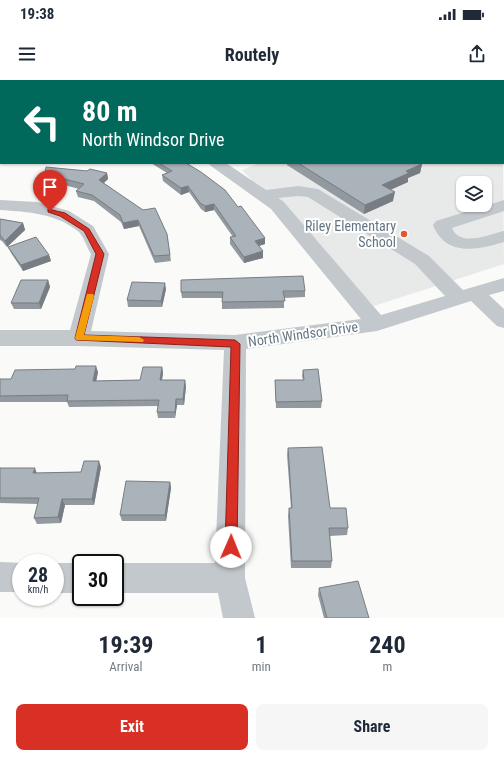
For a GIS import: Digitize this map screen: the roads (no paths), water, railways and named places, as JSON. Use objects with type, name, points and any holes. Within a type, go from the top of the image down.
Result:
[{"type":"street","points":[[218,164],[277,205],[377,324]]},
{"type":"street","points":[[264,195],[298,191],[312,192],[422,260],[468,297],[504,321]]},
{"type":"street","points":[[0,205],[37,207],[63,215],[87,230],[100,254],[79,338]]},
{"type":"street","points":[[504,205],[442,225],[443,232],[452,240],[461,243],[470,244],[490,241],[504,236]]},
{"type":"street","name":"North Windsor Drive","points":[[0,338],[79,338],[235,344],[377,324],[468,297],[504,284]]},
{"type":"street","points":[[235,344],[230,578],[239,618]]},
{"type":"street","points":[[0,577],[12,577]]},
{"type":"street","points":[[124,578],[230,578]]},
{"type":"place","name":"Riley Elementary School","points":[[404,234]]}]
